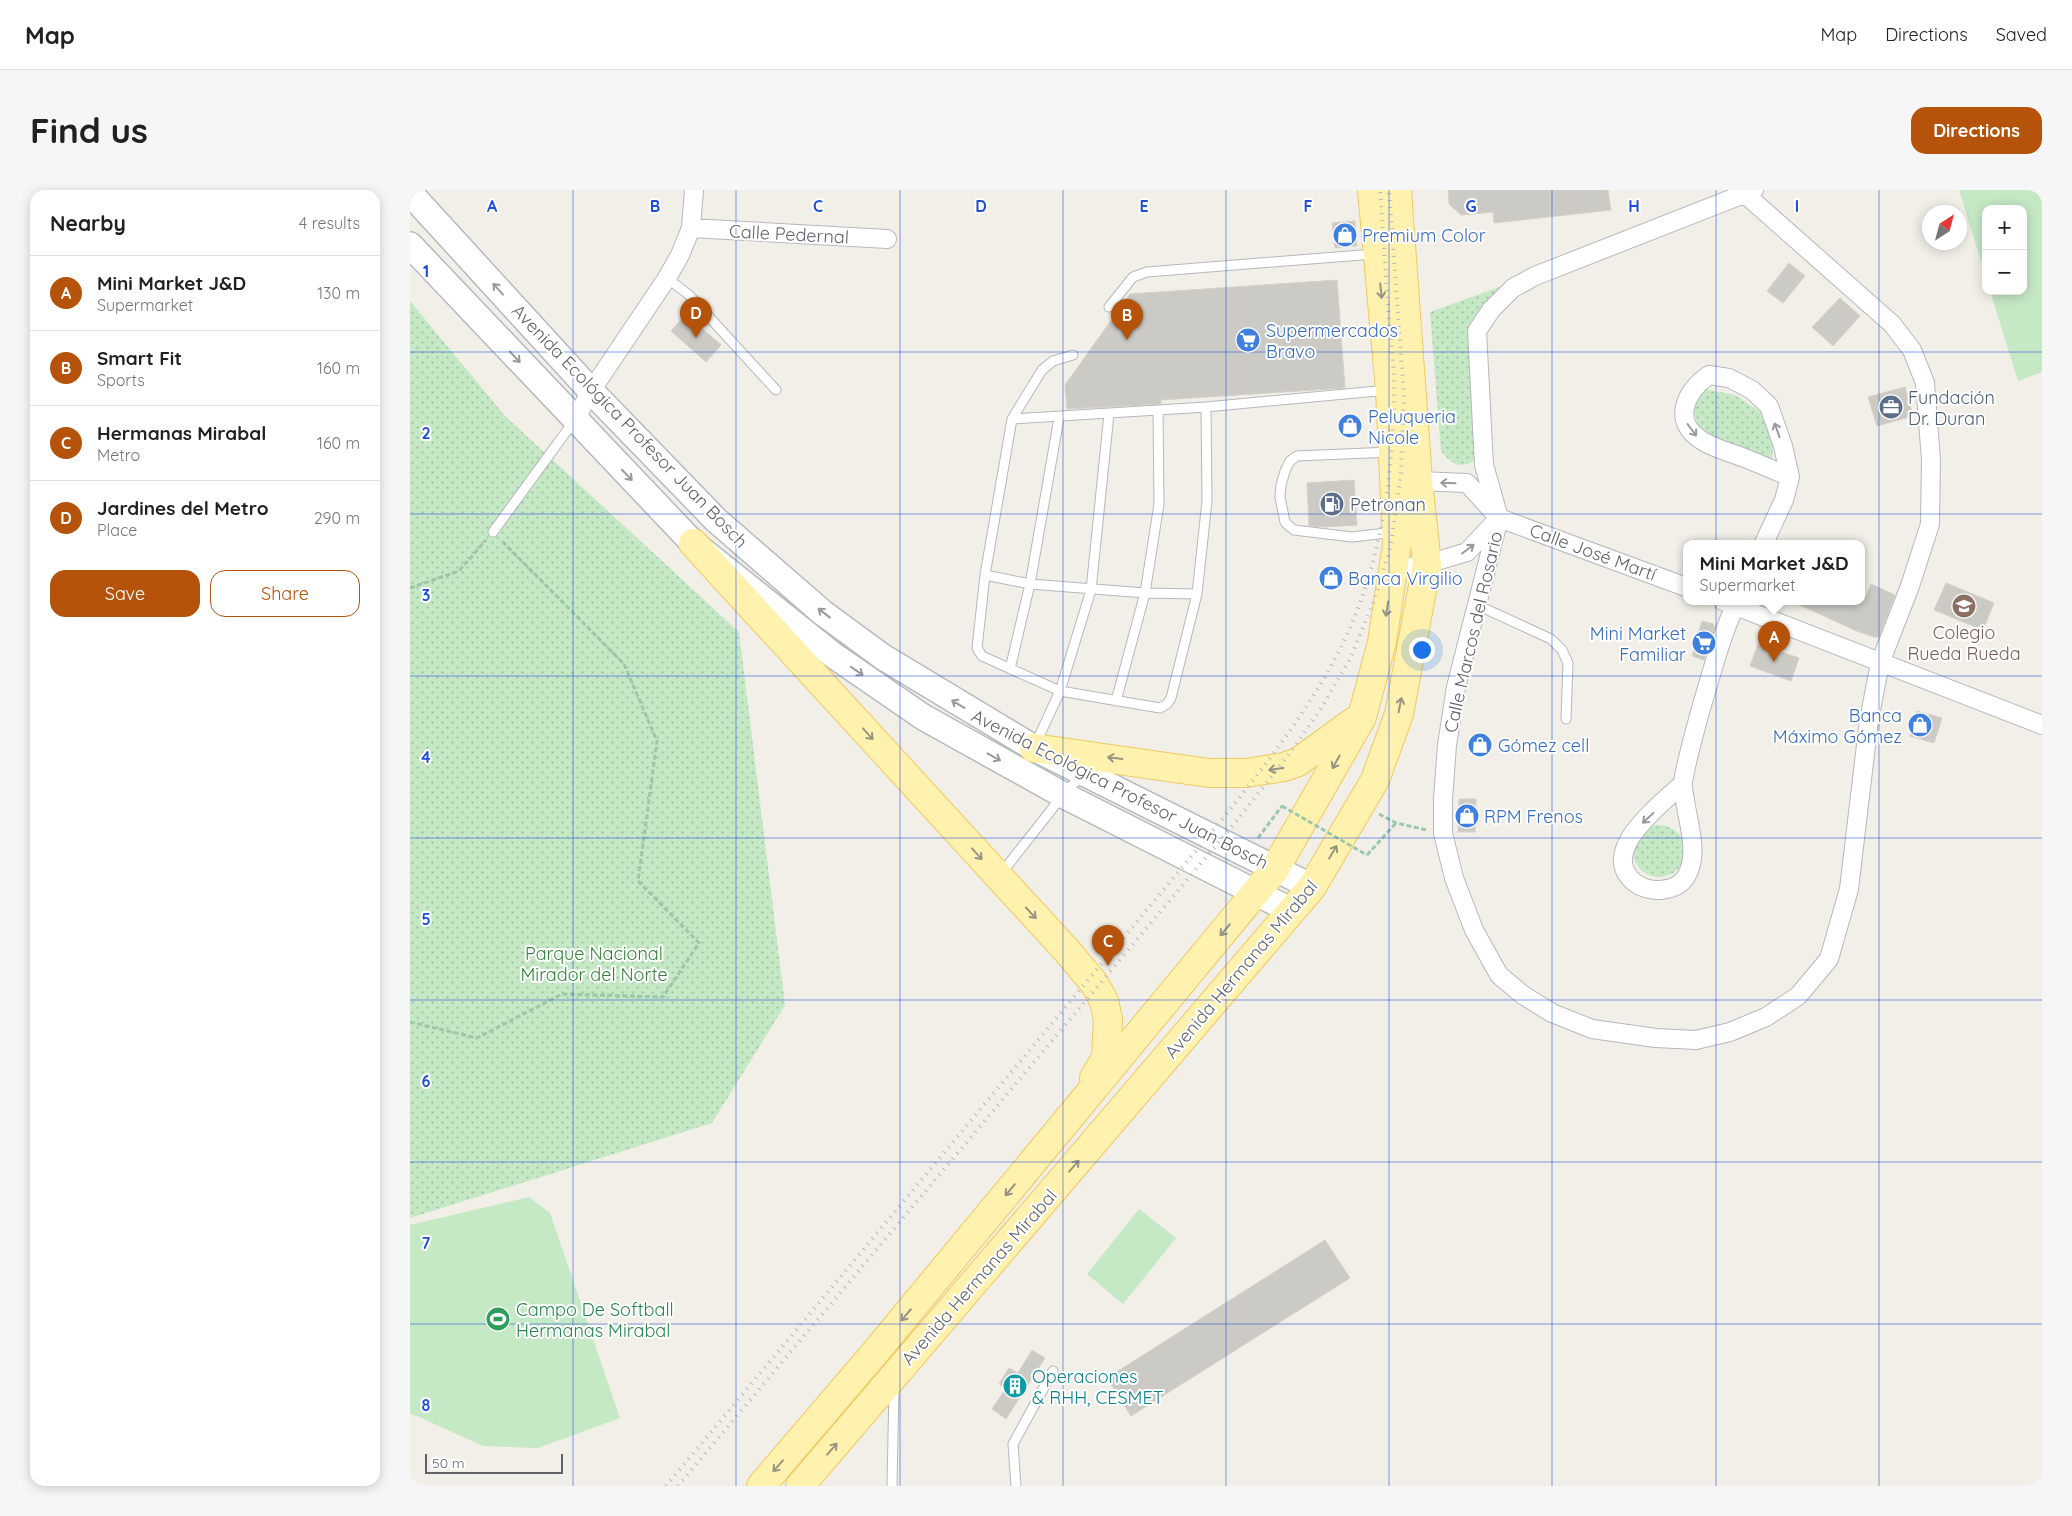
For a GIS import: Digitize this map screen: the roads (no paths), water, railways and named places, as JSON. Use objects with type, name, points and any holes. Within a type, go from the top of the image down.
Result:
[{"type":"main road","name":"Avenida Hermanas Mirabal","points":[[761,1486],[884,1365],[1292,911],[1312,887],[1375,780],[1399,714],[1427,564],[1406,485],[1394,452],[1372,190]]},
{"type":"main road","name":"Avenida Hermanas Mirabal","points":[[800,1486],[884,1365],[1070,1118],[1275,869],[1362,717],[1382,642],[1397,544],[1397,532],[1406,485],[1397,190]]},
{"type":"main road","points":[[693,543],[1068,952],[1094,983],[1104,1001],[1108,1019],[1106,1058],[1070,1118]]},
{"type":"main road","points":[[1034,748],[1209,772],[1246,773],[1284,768],[1298,762],[1362,717]]},
{"type":"street","points":[[575,420],[591,391],[667,278],[691,228],[694,190]]},
{"type":"street","points":[[1499,518],[1484,465],[1477,331],[1491,310],[1513,288],[1535,276],[1750,192]]},
{"type":"street","name":"Calle Marcos del Rosario","points":[[1499,518],[1456,687],[1447,745],[1443,833],[1454,878],[1474,930],[1499,975],[1523,995],[1552,1013],[1592,1029],[1622,1034],[1696,1040],[1730,1032],[1766,1017],[1798,996],[1830,959],[1849,889],[1868,720],[1880,663],[1910,586],[1930,524],[1931,460],[1925,383],[1912,350],[1892,324],[1750,192]]},
{"type":"street","name":"Avenida Ecológica Profesor Juan Bosch","points":[[410,193],[591,391],[716,520],[823,613],[883,657],[1034,748],[1312,887]]},
{"type":"street","name":"Calle Pedernal","points":[[691,228],[888,238]]},
{"type":"street","name":"Avenida Ecológica Profesor Juan Bosch","points":[[410,245],[693,543],[833,655],[923,717],[1063,795],[1292,911]]},
{"type":"street","points":[[1765,540],[1784,500],[1790,478],[1783,446],[1769,406],[1752,390],[1730,378],[1709,375],[1697,383],[1688,395],[1684,410],[1688,427],[1700,439],[1790,478]]},
{"type":"street","points":[[1406,485],[1467,484],[1499,518]]},
{"type":"street","points":[[1393,570],[1427,564],[1467,552],[1499,518]]},
{"type":"street","name":"Calle José Martí","points":[[1499,518],[1683,586]]},
{"type":"street","points":[[1682,784],[1642,823],[1630,837],[1623,852],[1622,864],[1629,878],[1637,884],[1654,890],[1669,889],[1680,884],[1687,875],[1691,865],[1692,852],[1682,784],[1712,668],[1731,605]]},
{"type":"street","points":[[1739,605],[1880,663],[2042,725]]},
{"type":"lane","points":[[1109,307],[1133,277],[1147,272],[1377,254]]},
{"type":"lane","points":[[667,278],[689,295],[776,390]]},
{"type":"lane","points":[[1073,356],[1054,361],[1042,370],[1012,419],[985,575],[977,648],[982,656],[1060,691],[1160,708],[1167,704],[1171,698],[1197,594],[1207,501],[1206,407]]},
{"type":"lane","points":[[1012,419],[1059,418],[1206,407],[1390,390]]},
{"type":"lane","points":[[1116,701],[1145,593],[1159,504],[1158,410]]},
{"type":"lane","points":[[1034,748],[1060,691],[1090,590],[1109,414]]},
{"type":"lane","points":[[1010,669],[1030,584],[1059,418]]},
{"type":"lane","points":[[494,532],[575,420]]},
{"type":"lane","points":[[1394,452],[1297,456],[1290,461],[1285,471],[1280,497],[1285,522],[1294,530],[1352,537],[1397,532]]},
{"type":"lane","points":[[985,575],[1030,584],[1090,590],[1197,594]]},
{"type":"lane","points":[[1477,604],[1551,639],[1562,650],[1568,662],[1566,719]]},
{"type":"lane","points":[[998,877],[1063,795],[1084,773]]},
{"type":"lane","points":[[884,1365],[892,1486]]},
{"type":"lane","points":[[1016,1486],[1013,1444],[1054,1370]]},
{"type":"railway","points":[[666,1486],[1225,816],[1286,736],[1327,673],[1353,620],[1365,587],[1375,554],[1388,486],[1394,375],[1380,190]]},
{"type":"railway","points":[[678,1486],[1234,824],[1290,753],[1320,710],[1350,659],[1374,601],[1391,545],[1401,473],[1404,395],[1389,190]]},
{"type":"place","name":"Premium Color","points":[[1345,235]]},
{"type":"place","name":"Jardines del Metro","points":[[696,338]]},
{"type":"place","name":"Smart Fit","points":[[1127,340]]},
{"type":"place","name":"Supermercados Bravo","points":[[1248,340]]},
{"type":"place","name":"Fundación Dr. Duran","points":[[1891,407]]},
{"type":"place","name":"Peluqueria Nicole","points":[[1350,426]]},
{"type":"place","name":"Petronan","points":[[1332,504]]},
{"type":"place","name":"Banca Virgilio","points":[[1331,578]]},
{"type":"place","name":"Colegio Rueda Rueda","points":[[1964,606]]},
{"type":"place","name":"Mini Market Familiar","points":[[1704,643]]},
{"type":"place","name":"Mini Market J&D","points":[[1774,662]]},
{"type":"place","name":"Banca Máximo Gómez","points":[[1920,725]]},
{"type":"place","name":"Gómez cell","points":[[1480,745]]},
{"type":"place","name":"RPM Frenos","points":[[1467,816]]},
{"type":"place","name":"Hermanas Mirabal","points":[[1108,966]]},
{"type":"place","name":"Campo De Softball Hermanas Mirabal","points":[[498,1319]]},
{"type":"place","name":"Operaciones & RHH, CESMET","points":[[1015,1386]]},
{"type":"park label","name":"Parque Nacional Mirador del Norte","points":[[594,963]]}]
